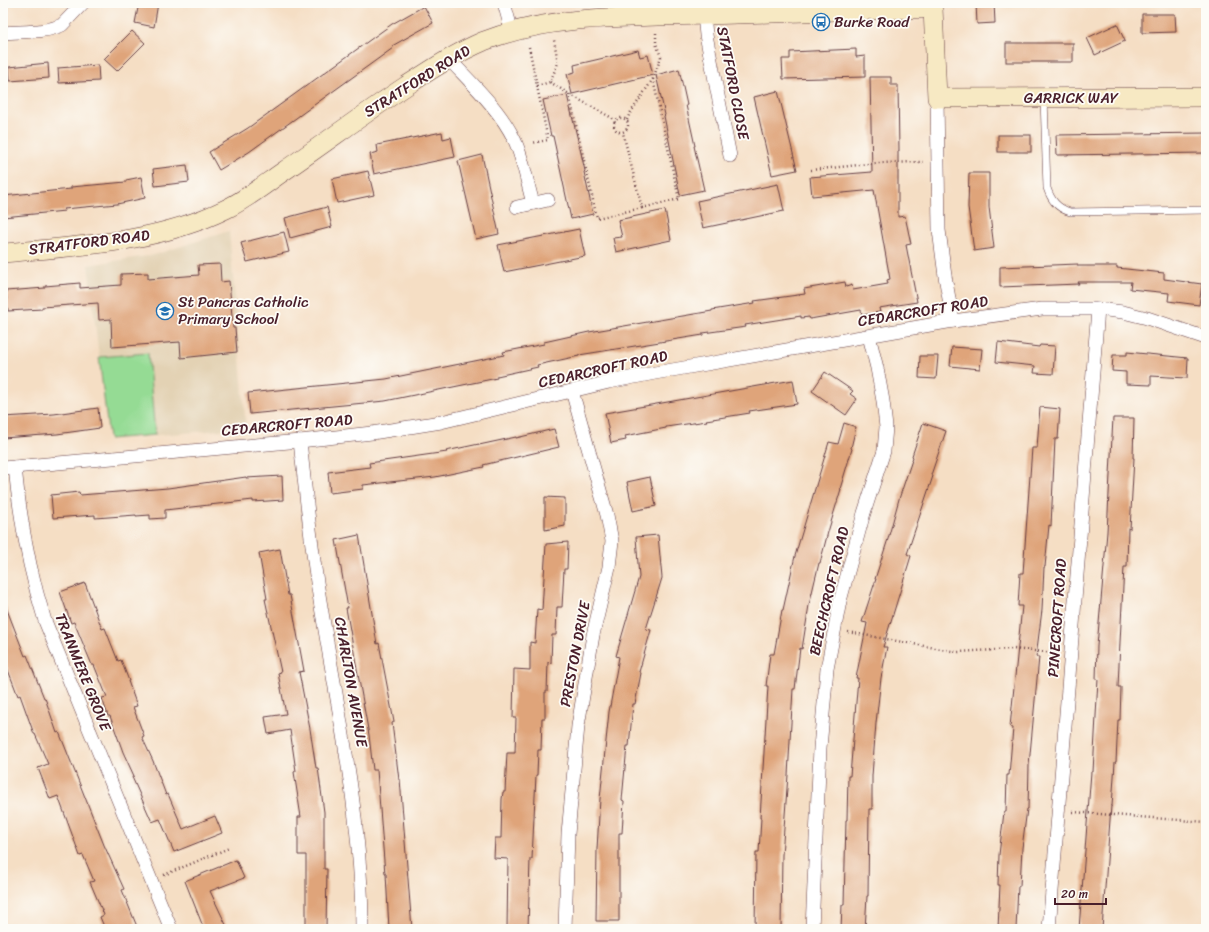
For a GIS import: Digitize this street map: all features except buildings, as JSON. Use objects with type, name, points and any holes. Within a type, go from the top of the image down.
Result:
[{"type":"street","points":[[3,33],[50,29],[62,25],[83,3]]},
{"type":"street","points":[[504,3],[517,31]]},
{"type":"street","points":[[933,5],[940,237],[953,321]]},
{"type":"street","name":"STRATFORD ROAD","points":[[3,253],[117,241],[159,233],[196,222],[227,209],[257,190],[364,114],[448,58],[486,41],[517,31],[552,24],[594,19],[933,5]]},
{"type":"street","name":"STATFORD CLOSE","points":[[704,15],[706,35],[730,156]]},
{"type":"street","points":[[448,58],[504,122],[517,146],[533,203]]},
{"type":"street","name":"GARRICK WAY","points":[[937,98],[1206,98]]},
{"type":"street","points":[[517,207],[548,200]]},
{"type":"street","name":"CEDARCROFT ROAD","points":[[9,468],[372,433],[441,422],[655,373],[953,321],[1042,309],[1073,308],[1123,312],[1147,318],[1206,338]]},
{"type":"street","name":"PINECROFT ROAD","points":[[1049,929],[1098,309]]},
{"type":"street","name":"BEECHCROFT ROAD","points":[[812,929],[820,748],[827,669],[840,601],[862,521],[884,451],[886,427],[883,401],[869,336]]},
{"type":"street","name":"PRESTON DRIVE","points":[[565,929],[568,834],[578,726],[591,642],[609,568],[612,540],[605,508],[572,391]]},
{"type":"street","name":"CHARLTON AVENUE","points":[[300,441],[317,581],[348,761],[360,875],[362,929]]},
{"type":"street","name":"TRANMERE GROVE","points":[[9,468],[19,506],[23,533],[36,592],[43,614],[171,929]]},
{"type":"lane","points":[[1044,98],[1047,188],[1050,197],[1062,210],[1070,212],[1206,210]]},
{"type":"path","points":[[623,133],[629,128],[627,120],[629,115],[653,79],[661,57],[656,43],[654,16]]},
{"type":"path","points":[[550,82],[558,63],[552,24]]},
{"type":"path","points":[[517,31],[530,49],[548,140],[517,146]]},
{"type":"path","points":[[569,94],[597,218],[679,200],[653,79]]},
{"type":"path","points":[[537,86],[550,82],[612,118],[615,122]]},
{"type":"path","points":[[623,133],[620,133],[614,128],[615,122],[620,118],[627,120]]},
{"type":"path","points":[[623,133],[642,208]]},
{"type":"path","points":[[811,170],[878,162],[938,162]]},
{"type":"path","points":[[834,630],[957,652],[1013,649],[1071,654]]},
{"type":"path","points":[[1058,812],[1206,822]]},
{"type":"path","points":[[150,880],[230,848]]},
{"type":"shaded area","name":"St Pancras Catholic Primary School","points":[[229,231],[246,428],[109,439],[88,265],[154,255]]},
{"type":"green space","points":[[148,353],[155,435],[109,439],[99,357]]},
{"type":"place","name":"Burke Road","points":[[821,22]]},
{"type":"place","name":"St Pancras Catholic Primary School","points":[[165,311]]}]
